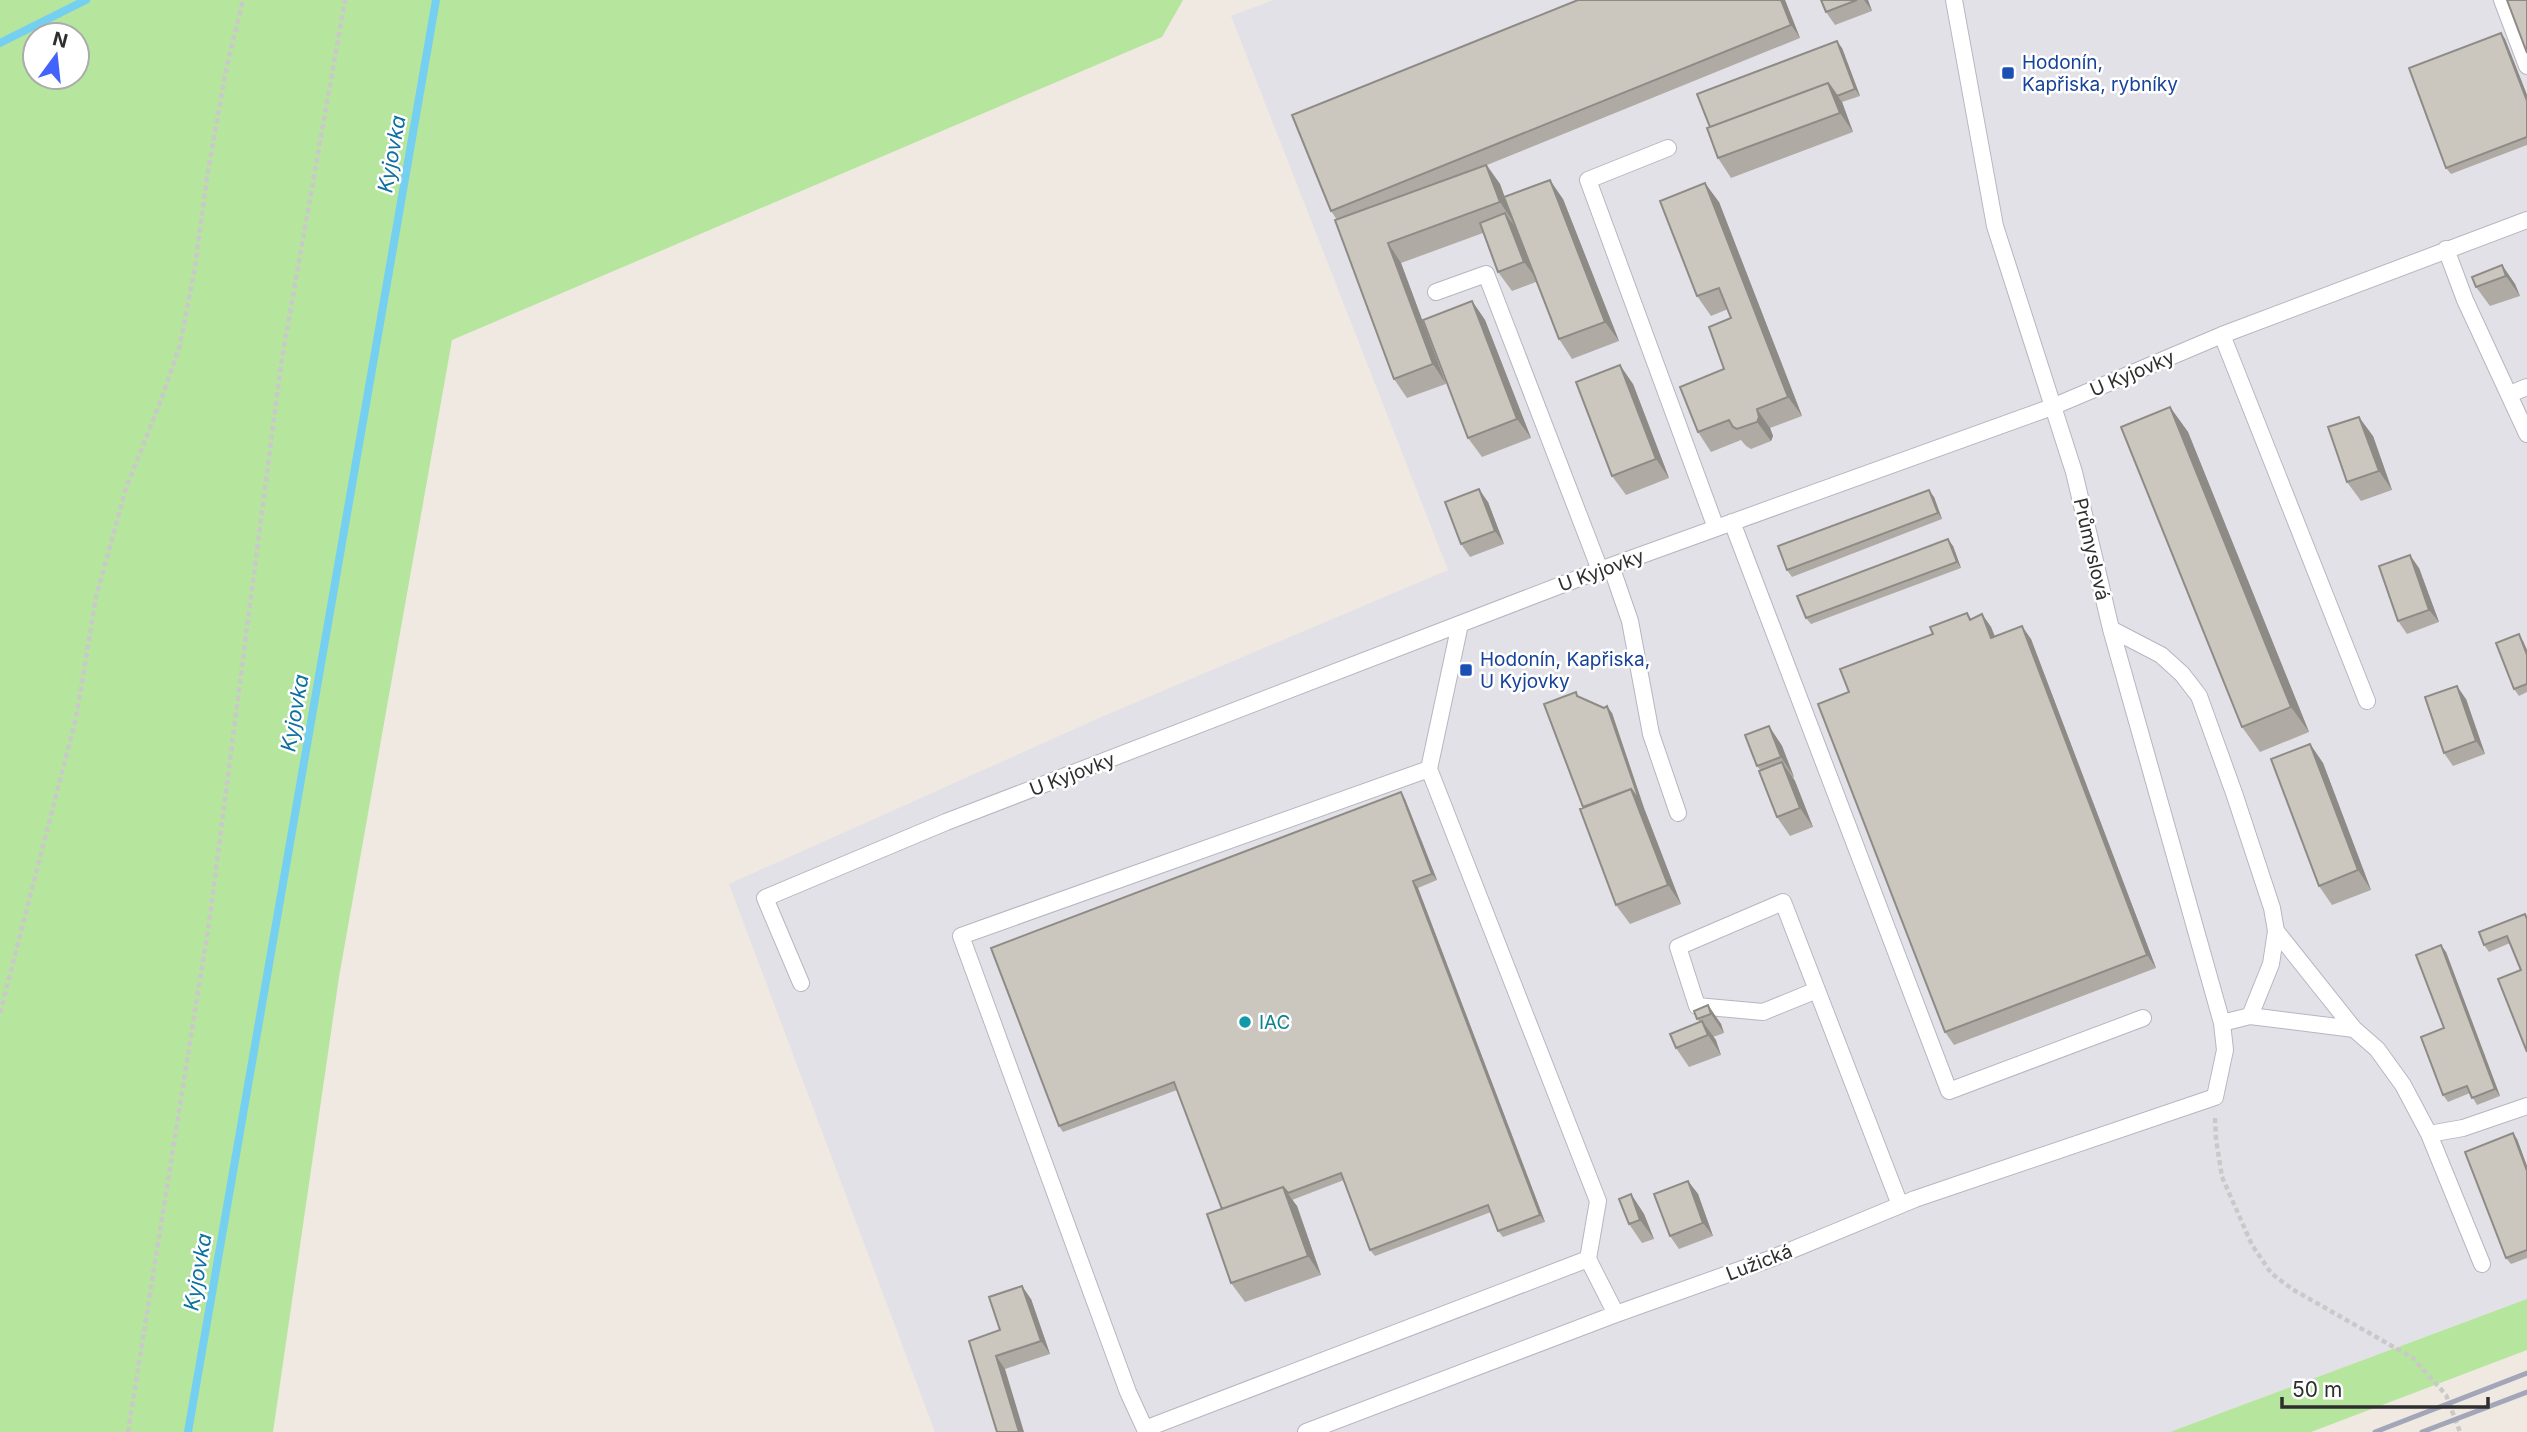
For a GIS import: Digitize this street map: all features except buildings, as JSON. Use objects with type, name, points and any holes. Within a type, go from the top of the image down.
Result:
[{"type":"lane","name":"Průmyslová","points":[[1954,0],[1995,226],[2074,472],[2111,629],[2222,1023],[2225,1050],[2215,1097]]},
{"type":"lane","points":[[2502,0],[2527,66]]},
{"type":"lane","points":[[1668,148],[1588,180],[1949,1091],[2143,1018]]},
{"type":"lane","name":"U Kyjovky","points":[[801,983],[765,898],[946,822],[1605,568],[2052,407],[2222,335],[2527,220]]},
{"type":"lane","points":[[2446,249],[2465,300],[2527,434]]},
{"type":"lane","points":[[1436,292],[1486,274],[1605,568],[1630,621],[1651,734],[1678,813]]},
{"type":"lane","points":[[2222,335],[2367,701]]},
{"type":"lane","points":[[2510,394],[2527,387]]},
{"type":"lane","points":[[1460,624],[1429,769],[1598,1201],[1588,1259],[1616,1314]]},
{"type":"lane","points":[[2111,629],[2161,655],[2182,674],[2199,696],[2272,908],[2276,931],[2271,964],[2250,1016]]},
{"type":"lane","points":[[1429,769],[961,936],[1128,1392],[1145,1429],[1588,1259]]},
{"type":"lane","points":[[1817,990],[1763,1012],[1697,1006],[1678,947],[1783,902],[1817,990],[1900,1205]]},
{"type":"lane","points":[[2276,931],[2354,1029],[2377,1049],[2403,1085],[2429,1134],[2482,1264]]},
{"type":"lane","points":[[2222,1023],[2250,1016],[2354,1029]]},
{"type":"lane","name":"Lužická","points":[[1306,1432],[1616,1314],[1770,1259],[1900,1205],[2215,1097]]},
{"type":"lane","points":[[2429,1134],[2463,1128],[2527,1106]]},
{"type":"path","points":[[0,1013],[76,718],[96,597],[122,500],[180,345],[195,267],[207,177],[243,0]]},
{"type":"path","points":[[128,1432],[208,923],[281,364],[345,0]]},
{"type":"path","points":[[2215,1097],[2216,1139],[2222,1177],[2252,1245],[2271,1273],[2292,1289],[2413,1358],[2446,1395],[2460,1432]]},
{"type":"shaded area","points":[[1273,0],[2527,0],[2527,1299],[2170,1432],[935,1432],[729,884],[1106,715],[1448,570],[1231,16]]},
{"type":"green space","points":[[0,0],[1183,0],[1162,37],[452,340],[339,977],[273,1432],[0,1432]]},
{"type":"green space","points":[[2527,1299],[2527,1350],[2311,1432],[2170,1432]]},
{"type":"waterway","points":[[0,43],[86,0]]},
{"type":"waterway","name":"Kyjovka","points":[[188,1432],[436,0]]},
{"type":"railway","points":[[2375,1432],[2527,1373]]},
{"type":"railway","points":[[2422,1432],[2527,1392]]},
{"type":"place","name":"Hodonín, Kapřiska, rybníky","points":[[2008,73]]},
{"type":"place","name":"Hodonín, Kapřiska, U Kyjovky","points":[[1466,670]]},
{"type":"place","name":"IAC","points":[[1245,1022]]}]
